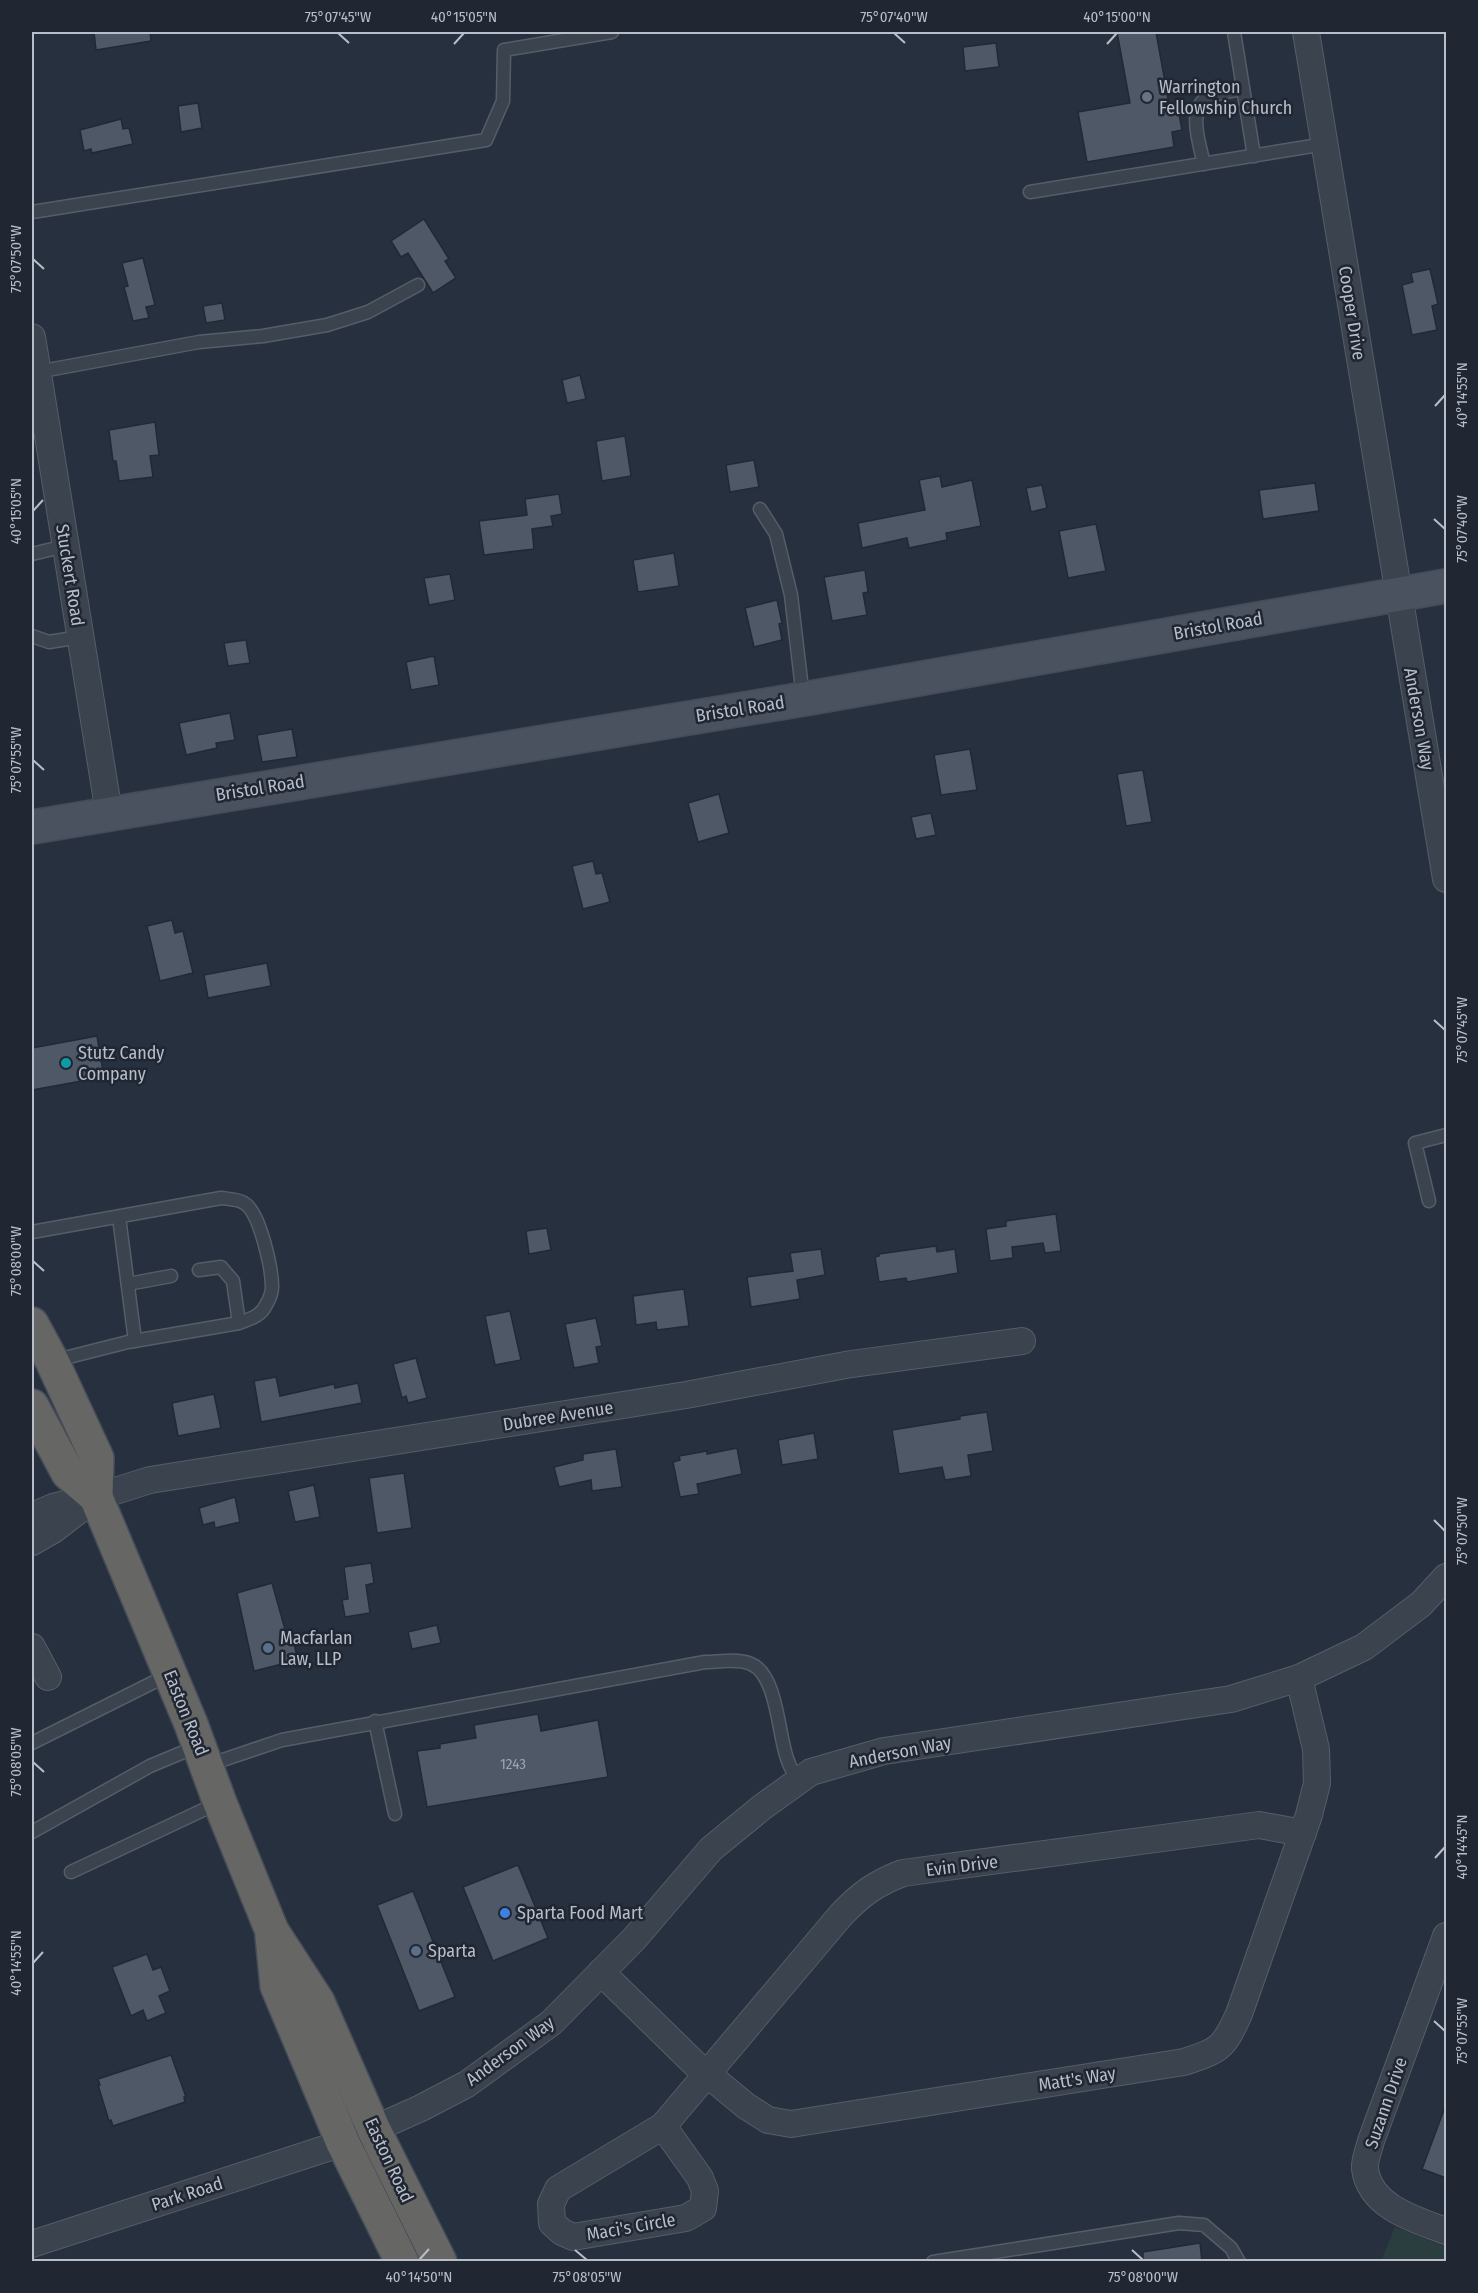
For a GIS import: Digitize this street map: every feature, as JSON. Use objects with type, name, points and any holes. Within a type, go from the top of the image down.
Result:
[{"type":"highway","name":"Easton Road","points":[[32,1324],[52,1361],[97,1458],[96,1497],[203,1755],[272,1931],[318,2002],[374,2130],[440,2262]]},
{"type":"highway","name":"Easton Road","points":[[32,1406],[68,1473],[96,1497]]},
{"type":"highway","name":"Easton Road","points":[[272,1931],[277,1986],[343,2143],[402,2262]]},
{"type":"main road","name":"Bristol Road","points":[[32,827],[804,699],[1446,586]]},
{"type":"street","name":"Cooper Drive","points":[[1306,32],[1398,594]]},
{"type":"street","name":"Stuckert Road","points":[[32,337],[109,813]]},
{"type":"street","name":"Anderson Way","points":[[1398,594],[1446,879]]},
{"type":"street","name":"Dubree Avenue","points":[[32,1516],[53,1507],[96,1497],[150,1480],[686,1395],[851,1364],[1022,1341]]},
{"type":"street","points":[[32,1542],[53,1530],[96,1497]]},
{"type":"street","name":"Anderson Way","points":[[343,2143],[466,2084],[551,2023],[634,1939],[711,1850],[761,1808],[812,1772],[884,1751],[1231,1699],[1299,1678],[1364,1647],[1421,1604],[1446,1577]]},
{"type":"street","points":[[32,1647],[48,1677]]},
{"type":"street","name":"Matt's Way","points":[[601,1972],[706,2074],[768,2121],[792,2124],[1184,2062],[1211,2053],[1228,2040],[1239,2014],[1303,1833],[1317,1783],[1316,1749],[1299,1678]]},
{"type":"street","name":"Evin Drive","points":[[706,2074],[841,1915],[859,1897],[880,1882],[903,1873],[1259,1825],[1303,1833]]},
{"type":"street","name":"Suzann Drive","points":[[1446,1936],[1371,2141],[1365,2167],[1370,2184],[1383,2202],[1399,2212],[1446,2231]]},
{"type":"street","name":"Maci's Circle","points":[[663,2126],[700,2178],[705,2191],[703,2208],[686,2218],[573,2237],[562,2232],[552,2223],[551,2204],[558,2189],[663,2126],[706,2074]]},
{"type":"street","name":"Park Road","points":[[32,2244],[343,2143]]},
{"type":"lane","points":[[32,212],[486,140],[503,101],[504,50],[612,32]]},
{"type":"lane","points":[[1234,32],[1254,156]]},
{"type":"lane","points":[[1203,164],[1196,122],[1197,111],[1204,99],[1244,89]]},
{"type":"lane","points":[[1030,192],[1325,144]]},
{"type":"lane","points":[[37,372],[199,342],[263,336],[327,325],[368,312],[418,285]]},
{"type":"lane","points":[[760,509],[776,534],[791,595],[804,699]]},
{"type":"lane","points":[[32,554],[65,546]]},
{"type":"lane","points":[[32,636],[49,642],[80,637]]},
{"type":"lane","points":[[1429,1201],[1414,1143],[1446,1136]]},
{"type":"lane","points":[[32,1232],[221,1198],[244,1203],[255,1216],[261,1230],[272,1288],[262,1311],[255,1317],[239,1323],[135,1341],[52,1361]]},
{"type":"lane","points":[[119,1217],[135,1341]]},
{"type":"lane","points":[[199,1270],[221,1268],[233,1281],[239,1323]]},
{"type":"lane","points":[[128,1284],[171,1276]]},
{"type":"lane","points":[[32,1832],[150,1766],[375,1721],[705,1662],[751,1664],[762,1672],[770,1687],[788,1761],[799,1781]]},
{"type":"lane","points":[[32,1743],[170,1674]]},
{"type":"lane","points":[[375,1721],[395,1814]]},
{"type":"lane","points":[[71,1872],[220,1803]]},
{"type":"lane","points":[[933,2262],[1179,2223],[1204,2225],[1231,2248],[1239,2262]]},
{"type":"green space","points":[[1395,2227],[1446,2247],[1446,2261],[1381,2261]]},
{"type":"building","points":[[94,32],[150,32],[151,41],[96,50]]},
{"type":"building","name":"Warrington Fellowship Church","points":[[1117,32],[1156,32],[1171,115],[1179,113],[1182,130],[1172,132],[1174,147],[1087,162],[1078,112],[1130,103]]},
{"type":"building","points":[[996,43],[999,67],[965,71],[963,47]]},
{"type":"building","points":[[198,103],[202,128],[181,132],[178,106]]},
{"type":"building","points":[[121,119],[123,129],[129,128],[133,144],[92,153],[91,149],[84,151],[80,130]]},
{"type":"building","points":[[424,219],[449,259],[445,261],[456,278],[433,293],[408,253],[401,257],[391,241]]},
{"type":"building","points":[[143,258],[155,305],[146,307],[149,318],[133,321],[124,287],[128,286],[122,263]]},
{"type":"building","points":[[1430,269],[1438,304],[1432,306],[1437,330],[1412,335],[1402,285],[1413,282],[1411,273]]},
{"type":"building","points":[[222,303],[225,320],[206,323],[203,306]]},
{"type":"building","points":[[580,375],[586,399],[567,403],[562,380]]},
{"type":"building","points":[[155,422],[159,455],[150,456],[153,477],[119,481],[116,461],[113,461],[109,430]]},
{"type":"building","points":[[625,436],[631,476],[602,481],[596,441]]},
{"type":"building","points":[[754,460],[759,487],[730,492],[726,465]]},
{"type":"building","points":[[940,476],[942,487],[972,480],[981,526],[946,533],[947,540],[909,548],[907,538],[862,548],[858,523],[925,510],[919,480]]},
{"type":"building","points":[[1315,483],[1319,511],[1263,519],[1259,490]]},
{"type":"building","points":[[1042,485],[1047,508],[1031,512],[1026,488]]},
{"type":"building","points":[[559,494],[562,514],[551,516],[553,526],[532,529],[534,549],[484,555],[479,521],[527,515],[525,499]]},
{"type":"building","points":[[1096,524],[1106,571],[1068,578],[1059,531]]},
{"type":"building","points":[[674,553],[679,586],[638,592],[633,560]]},
{"type":"building","points":[[865,570],[868,592],[863,593],[867,615],[832,621],[824,577]]},
{"type":"building","points":[[450,574],[455,600],[429,605],[424,578]]},
{"type":"building","points":[[777,600],[782,623],[779,624],[782,640],[754,647],[745,608]]},
{"type":"building","points":[[246,640],[250,663],[228,666],[224,643]]},
{"type":"building","points":[[434,656],[439,685],[411,690],[406,662]]},
{"type":"building","points":[[230,713],[235,740],[216,743],[217,748],[186,755],[179,723]]},
{"type":"building","points":[[292,729],[297,757],[262,762],[257,735]]},
{"type":"building","points":[[970,749],[977,790],[941,795],[934,755]]},
{"type":"building","points":[[1143,770],[1152,822],[1126,826],[1117,774]]},
{"type":"building","points":[[719,794],[729,833],[698,842],[688,803]]},
{"type":"building","points":[[931,813],[936,835],[916,839],[911,817]]},
{"type":"building","points":[[593,861],[596,874],[602,873],[610,902],[583,909],[572,866]]},
{"type":"building","points":[[172,920],[175,933],[183,931],[193,973],[160,981],[147,926]]},
{"type":"building","points":[[267,963],[271,986],[208,998],[204,975]]},
{"type":"building","name":"Stutz Candy Company","points":[[97,1036],[104,1077],[32,1090],[32,1048]]},
{"type":"building","points":[[1056,1214],[1061,1251],[1045,1253],[1043,1243],[1012,1247],[1013,1258],[990,1261],[986,1229],[1006,1226],[1006,1221]]},
{"type":"building","points":[[547,1228],[551,1250],[529,1254],[526,1231]]},
{"type":"building","points":[[936,1246],[937,1252],[955,1249],[958,1273],[907,1282],[906,1278],[879,1282],[875,1257],[879,1254]]},
{"type":"building","points":[[821,1249],[825,1275],[797,1280],[800,1299],[751,1307],[747,1277],[793,1271],[790,1253]]},
{"type":"building","points":[[684,1289],[689,1326],[657,1330],[656,1322],[636,1325],[633,1296]]},
{"type":"building","points":[[510,1311],[521,1360],[495,1365],[485,1316]]},
{"type":"building","points":[[596,1318],[602,1346],[596,1347],[599,1363],[574,1368],[565,1324]]},
{"type":"building","points":[[416,1358],[427,1398],[408,1403],[406,1396],[402,1398],[393,1364]]},
{"type":"building","points":[[276,1377],[280,1396],[334,1384],[335,1388],[358,1383],[362,1403],[261,1422],[254,1381]]},
{"type":"building","points":[[214,1394],[221,1428],[178,1436],[172,1403]]},
{"type":"building","points":[[987,1412],[993,1451],[968,1455],[971,1476],[945,1480],[942,1467],[899,1474],[892,1430],[960,1419],[960,1416]]},
{"type":"building","points":[[814,1433],[818,1459],[782,1465],[778,1440]]},
{"type":"building","points":[[737,1448],[742,1474],[697,1484],[699,1494],[680,1497],[673,1462],[680,1460],[679,1456],[707,1451],[707,1454]]},
{"type":"building","points":[[616,1449],[622,1487],[592,1491],[591,1480],[559,1487],[554,1467],[583,1460],[583,1454]]},
{"type":"building","points":[[404,1473],[412,1528],[377,1533],[369,1478]]},
{"type":"building","points":[[314,1485],[320,1517],[295,1522],[288,1491]]},
{"type":"building","points":[[235,1497],[240,1522],[215,1528],[214,1522],[203,1525],[199,1508]]},
{"type":"building","points":[[371,1563],[374,1583],[366,1585],[370,1613],[345,1617],[342,1600],[348,1599],[344,1567]]},
{"type":"building","points":[[272,1583],[286,1633],[291,1632],[298,1660],[254,1671],[237,1593]]},
{"type":"building","points":[[437,1625],[441,1643],[412,1649],[408,1632]]},
{"type":"building","points":[[538,1714],[541,1731],[598,1720],[608,1777],[427,1807],[417,1751],[440,1748],[440,1744],[476,1738],[474,1725]]},
{"type":"building","name":"Sparta Food Mart","points":[[518,1865],[548,1938],[493,1961],[463,1887]]},
{"type":"building","name":"Sparta","points":[[413,1891],[455,1997],[419,2011],[377,1905]]},
{"type":"building","points":[[147,1954],[153,1970],[161,1967],[170,1991],[159,1996],[166,2013],[147,2021],[143,2010],[131,2016],[112,1967]]},
{"type":"building","points":[[171,2055],[186,2097],[184,2097],[185,2102],[113,2126],[111,2120],[109,2121],[98,2079]]},
{"type":"building","points":[[1446,2107],[1446,2178],[1422,2169]]},
{"type":"building","points":[[1200,2243],[1202,2262],[1143,2262],[1143,2252]]},
{"type":"place","name":"Warrington Fellowship Church","points":[[1147,97]]},
{"type":"place","name":"Stutz Candy Company","points":[[66,1063]]},
{"type":"place","name":"Macfarlan Law, LLP","points":[[268,1648]]},
{"type":"place","name":"Sparta Food Mart","points":[[505,1913]]},
{"type":"place","name":"Sparta","points":[[416,1951]]}]
